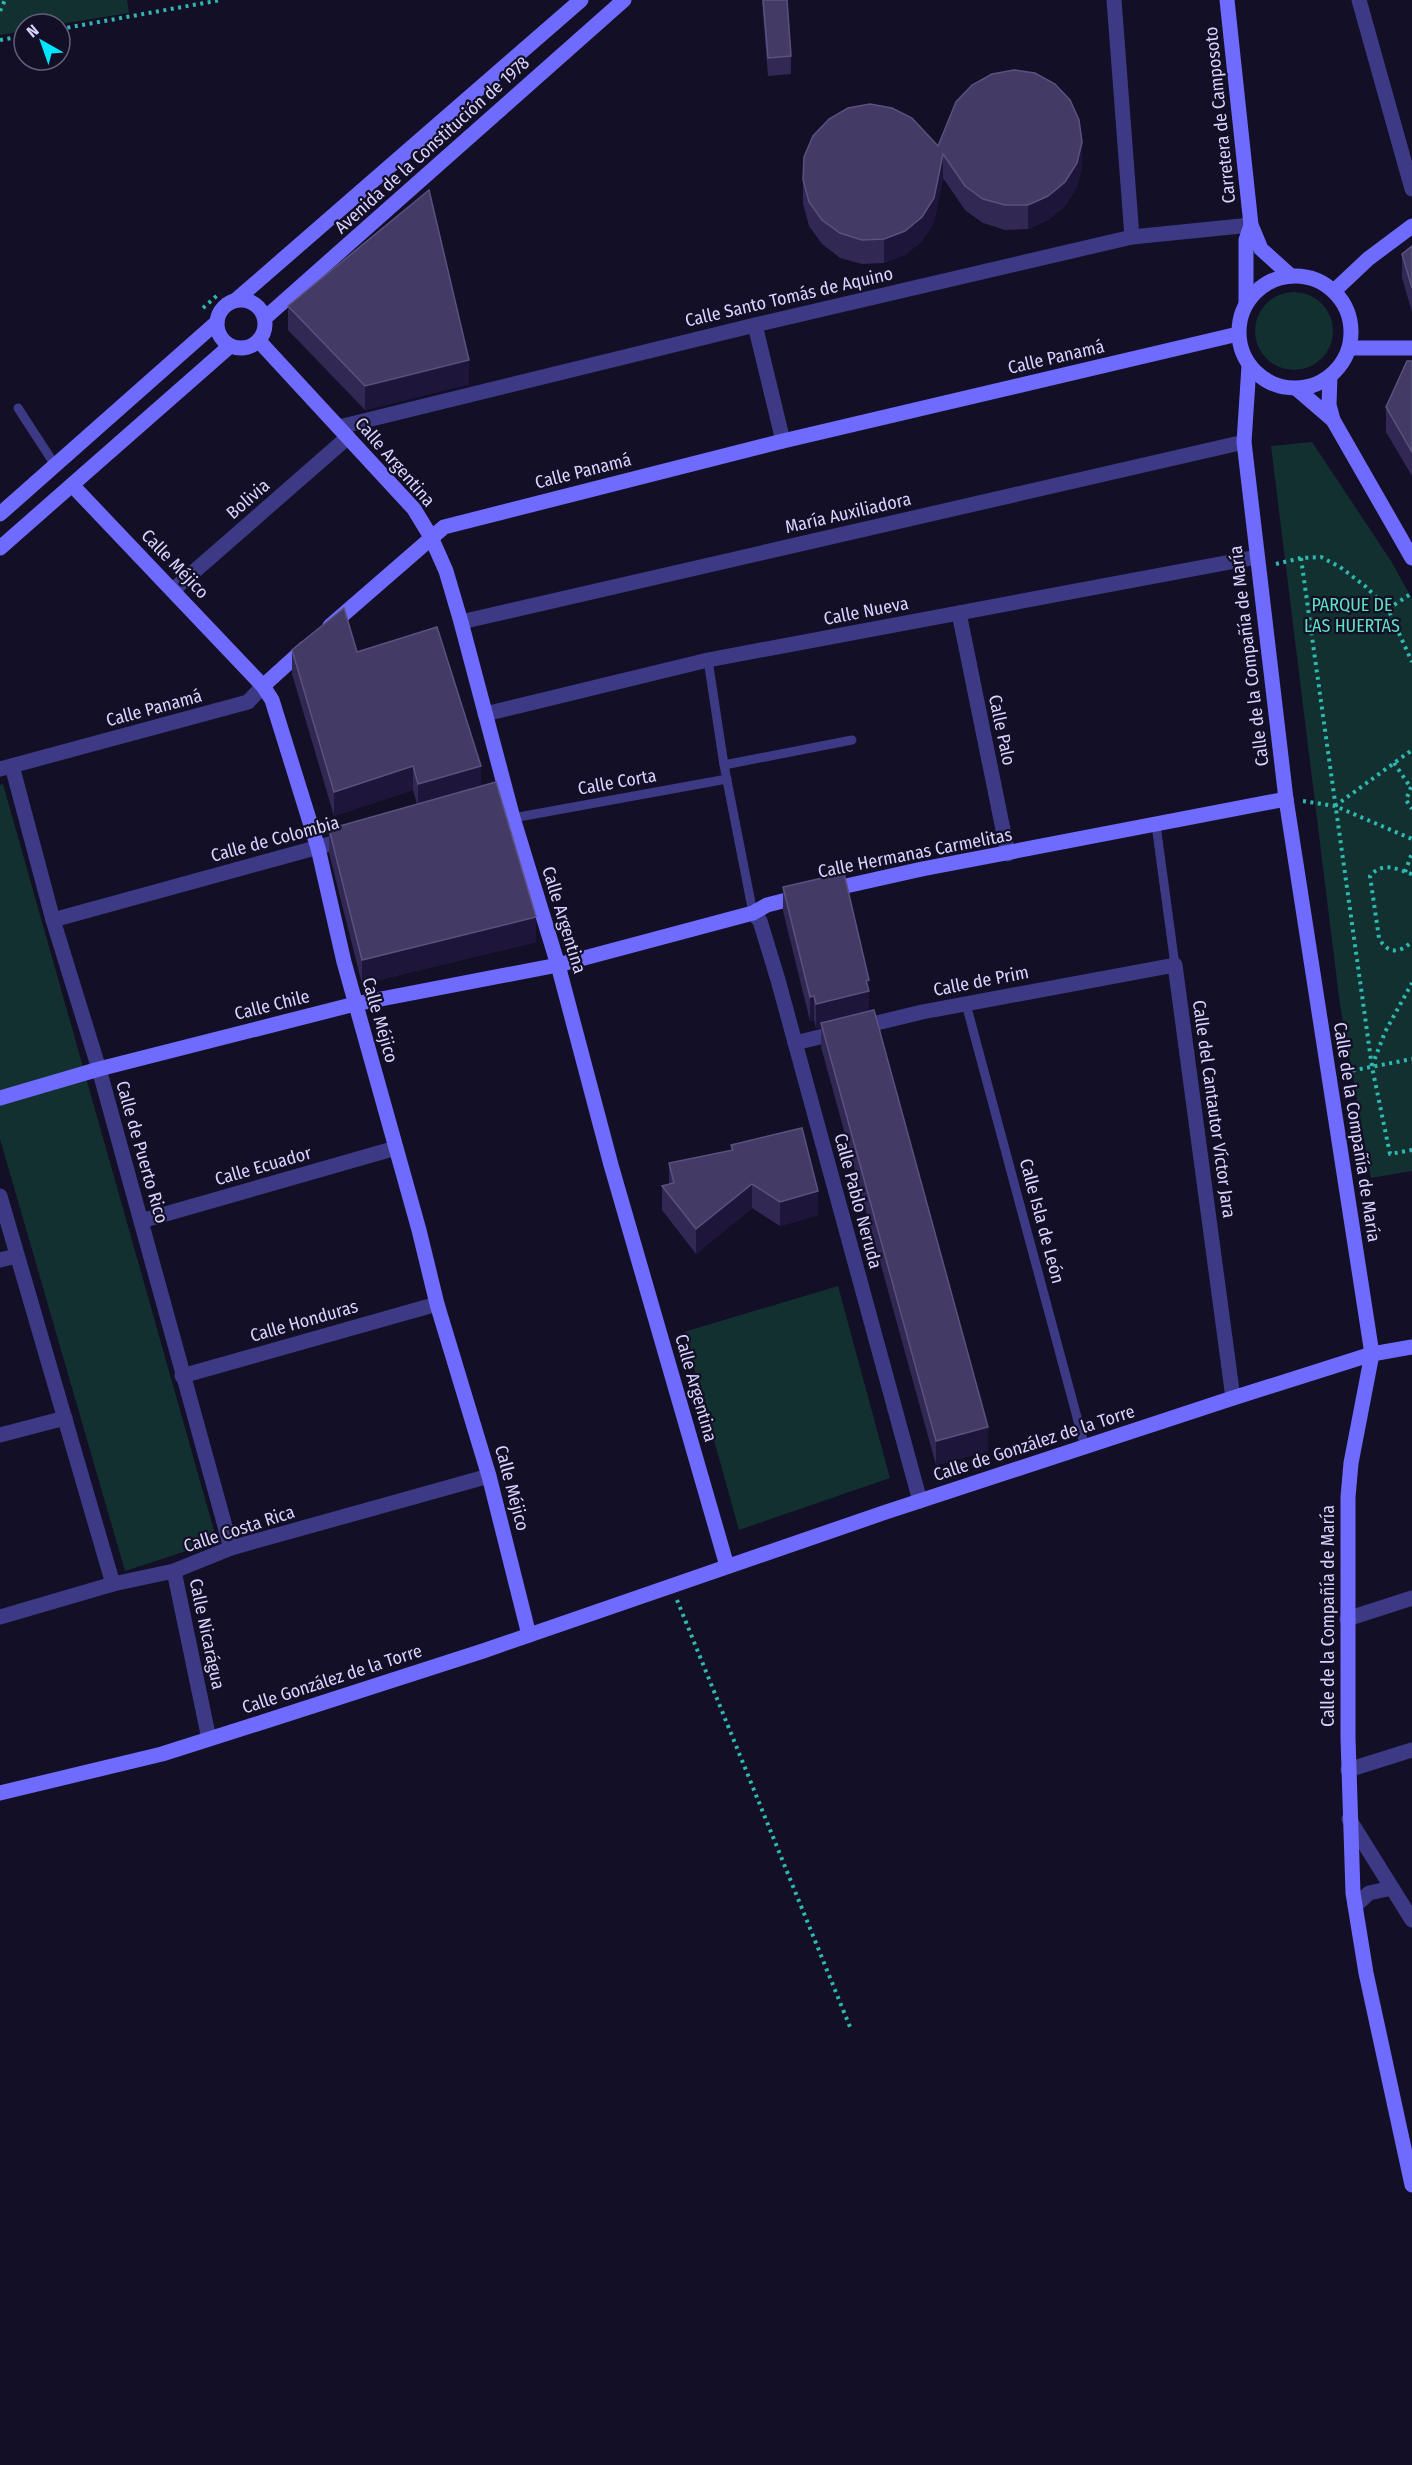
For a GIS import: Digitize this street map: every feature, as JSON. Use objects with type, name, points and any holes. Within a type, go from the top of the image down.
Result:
[{"type":"street","name":"Avenida de la Constitución de 1978","points":[[236,300],[581,0]]},
{"type":"street","name":"Avenida de la Constitución de 1978","points":[[265,318],[624,0]]},
{"type":"street","points":[[1114,0],[1132,237]]},
{"type":"street","name":"Carretera de Camposoto","points":[[1227,0],[1251,225],[1261,249],[1292,276]]},
{"type":"street","points":[[1359,0],[1412,189]]},
{"type":"street","name":"Calle Santo Tomás de Aquino","points":[[344,432],[755,325],[1132,237],[1251,225]]},
{"type":"street","name":"Carretera de Camposoto","points":[[1245,305],[1246,240],[1251,225]]},
{"type":"street","points":[[1334,291],[1368,259],[1412,226]]},
{"type":"street","points":[[1292,276],[1302,276],[1319,281],[1334,291],[1344,304],[1350,318],[1352,333],[1349,348],[1342,363],[1330,376],[1315,385],[1297,389],[1279,386],[1263,379],[1250,366],[1241,351],[1238,334],[1245,305],[1254,293],[1266,284],[1292,276]]},
{"type":"street","points":[[0,514],[217,322],[223,308],[236,300],[251,301],[257,305],[265,318],[263,334],[259,341],[244,348],[230,346],[222,338],[217,322]]},
{"type":"street","points":[[755,325],[783,441]]},
{"type":"street","name":"Calle Panamá","points":[[6,768],[248,702],[263,686],[444,527],[783,441],[1238,334]]},
{"type":"street","name":"Calle Argentina","points":[[259,341],[414,509],[431,537],[446,571],[485,714],[501,795],[513,818],[558,965],[610,1165],[727,1566]]},
{"type":"street","points":[[0,548],[230,346]]},
{"type":"street","points":[[1349,348],[1412,348]]},
{"type":"street","name":"Calle de la Compañía de María","points":[[1250,366],[1244,442],[1286,799],[1372,1354],[1349,1481],[1347,1619],[1349,1819],[1355,1906],[1366,1972],[1412,2185]]},
{"type":"street","points":[[1330,376],[1329,397],[1333,420]]},
{"type":"street","points":[[1297,389],[1333,420],[1412,558]]},
{"type":"street","name":"Bolivia","points":[[173,590],[344,432]]},
{"type":"street","name":"María Auxiliadora","points":[[461,622],[1244,442]]},
{"type":"street","name":"Calle Méjico","points":[[72,485],[263,686],[272,700],[318,848],[355,1004],[419,1230],[436,1304],[489,1476],[530,1635]]},
{"type":"street","name":"Calle Nueva","points":[[485,714],[708,660],[959,613],[1258,563]]},
{"type":"street","name":"Calle Palo","points":[[959,613],[1008,854]]},
{"type":"street","name":"Calle de Puerto Rico","points":[[6,768],[99,1069],[231,1548]]},
{"type":"street","name":"Calle Hermanas Carmelitas","points":[[558,965],[753,913],[767,905],[832,889],[1286,799]]},
{"type":"street","name":"Calle de Colombia","points":[[53,920],[362,835]]},
{"type":"street","name":"Calle Pablo Neruda","points":[[753,913],[760,921],[795,1043],[920,1501]]},
{"type":"street","name":"Calle Chile","points":[[0,1098],[99,1069],[355,1004],[558,965]]},
{"type":"street","name":"Calle de Prim","points":[[795,1043],[966,1004],[1175,965]]},
{"type":"street","name":"Calle del Cantautor Víctor Jara","points":[[1175,965],[1233,1398]]},
{"type":"street","name":"Calle Ecuador","points":[[141,1221],[396,1148]]},
{"type":"street","points":[[0,1196],[113,1584]]},
{"type":"street","points":[[0,1260],[16,1256]]},
{"type":"street","name":"Calle Honduras","points":[[182,1376],[436,1304]]},
{"type":"street","name":"Calle de González de la Torre","points":[[672,1586],[1233,1398],[1372,1354],[1412,1347]]},
{"type":"street","points":[[0,1435],[65,1418]]},
{"type":"street","name":"Calle Costa Rica","points":[[0,1617],[113,1584],[174,1571],[231,1548],[489,1476]]},
{"type":"street","name":"Calle Nicarágua","points":[[174,1571],[209,1739]]},
{"type":"street","name":"Calle González de la Torre","points":[[0,1793],[162,1754],[530,1635],[672,1586]]},
{"type":"street","points":[[1347,1619],[1412,1598]]},
{"type":"street","points":[[1348,1770],[1412,1750]]},
{"type":"street","points":[[1349,1819],[1412,1920]]},
{"type":"street","points":[[1355,1906],[1369,1893],[1392,1888]]},
{"type":"lane","points":[[18,408],[55,465]]},
{"type":"lane","points":[[708,660],[724,765],[753,913]]},
{"type":"lane","points":[[724,765],[852,740]]},
{"type":"lane","name":"Calle Corta","points":[[513,818],[727,779]]},
{"type":"lane","name":"Calle del Cantautor Víctor Jara","points":[[1156,825],[1175,965]]},
{"type":"lane","name":"Calle Isla de León","points":[[966,1004],[1085,1447]]},
{"type":"path","points":[[0,10],[5,0]]},
{"type":"path","points":[[72,27],[221,0]]},
{"type":"path","points":[[1258,563],[1321,557],[1340,567],[1365,586],[1388,609],[1412,662]]},
{"type":"path","points":[[1301,558],[1372,1067],[1389,1154],[1412,1150]]},
{"type":"path","points":[[1388,609],[1412,593]]},
{"type":"path","points":[[1335,806],[1412,750]]},
{"type":"path","points":[[1394,763],[1412,787],[1406,800],[1412,809]]},
{"type":"path","points":[[1286,799],[1335,806],[1412,839]]},
{"type":"path","points":[[1405,872],[1412,853]]},
{"type":"path","points":[[1412,874],[1391,866],[1383,867],[1370,876],[1378,938],[1382,945],[1396,952],[1412,941]]},
{"type":"path","points":[[1372,1067],[1385,1032],[1410,991],[1412,983]]},
{"type":"path","points":[[1328,1076],[1412,1059]]},
{"type":"path","points":[[672,1586],[850,2028]]},
{"type":"green space","points":[[0,0],[127,0],[129,13],[72,22],[72,12],[12,12],[12,33],[0,35]]},
{"type":"green space","points":[[1286,292],[1302,292],[1316,298],[1327,309],[1333,323],[1333,339],[1327,353],[1316,364],[1302,370],[1286,370],[1272,364],[1261,353],[1255,339],[1255,323],[1261,309],[1272,298]]},
{"type":"green space","name":"PARQUE DE LAS HUERTAS","points":[[1312,442],[1391,561],[1412,599],[1412,1171],[1371,1178],[1340,1005],[1271,446]]},
{"type":"green space","points":[[3,784],[217,1541],[125,1571],[0,1139],[0,785]]},
{"type":"green space","points":[[838,1286],[890,1478],[739,1530],[684,1332]]},
{"type":"building","points":[[763,0],[787,0],[791,56],[768,58]]},
{"type":"building","points":[[1014,70],[1035,73],[1055,84],[1070,100],[1079,120],[1082,142],[1077,163],[1065,182],[1048,196],[1028,205],[1005,205],[983,199],[965,186],[943,154],[934,198],[922,217],[905,231],[884,239],[862,240],[840,233],[822,220],[809,202],[803,180],[804,157],[813,136],[829,119],[848,108],[870,104],[892,108],[912,118],[938,146],[956,102],[972,85],[992,74]]},
{"type":"building","points":[[429,190],[469,360],[365,386],[288,306]]},
{"type":"building","points":[[1412,246],[1412,288],[1402,254]]},
{"type":"building","points":[[1407,361],[1412,361],[1412,452],[1386,407]]},
{"type":"building","points":[[344,608],[357,652],[437,627],[481,766],[418,784],[413,766],[334,792],[292,650]]},
{"type":"building","points":[[496,782],[536,917],[362,960],[329,829]]},
{"type":"building","points":[[844,873],[869,980],[866,981],[869,991],[816,1004],[814,996],[810,997],[783,887]]},
{"type":"building","points":[[874,1010],[988,1427],[936,1441],[821,1023]]},
{"type":"building","points":[[802,1128],[818,1191],[780,1202],[752,1184],[696,1229],[662,1186],[674,1183],[669,1163],[733,1150],[731,1145]]}]
